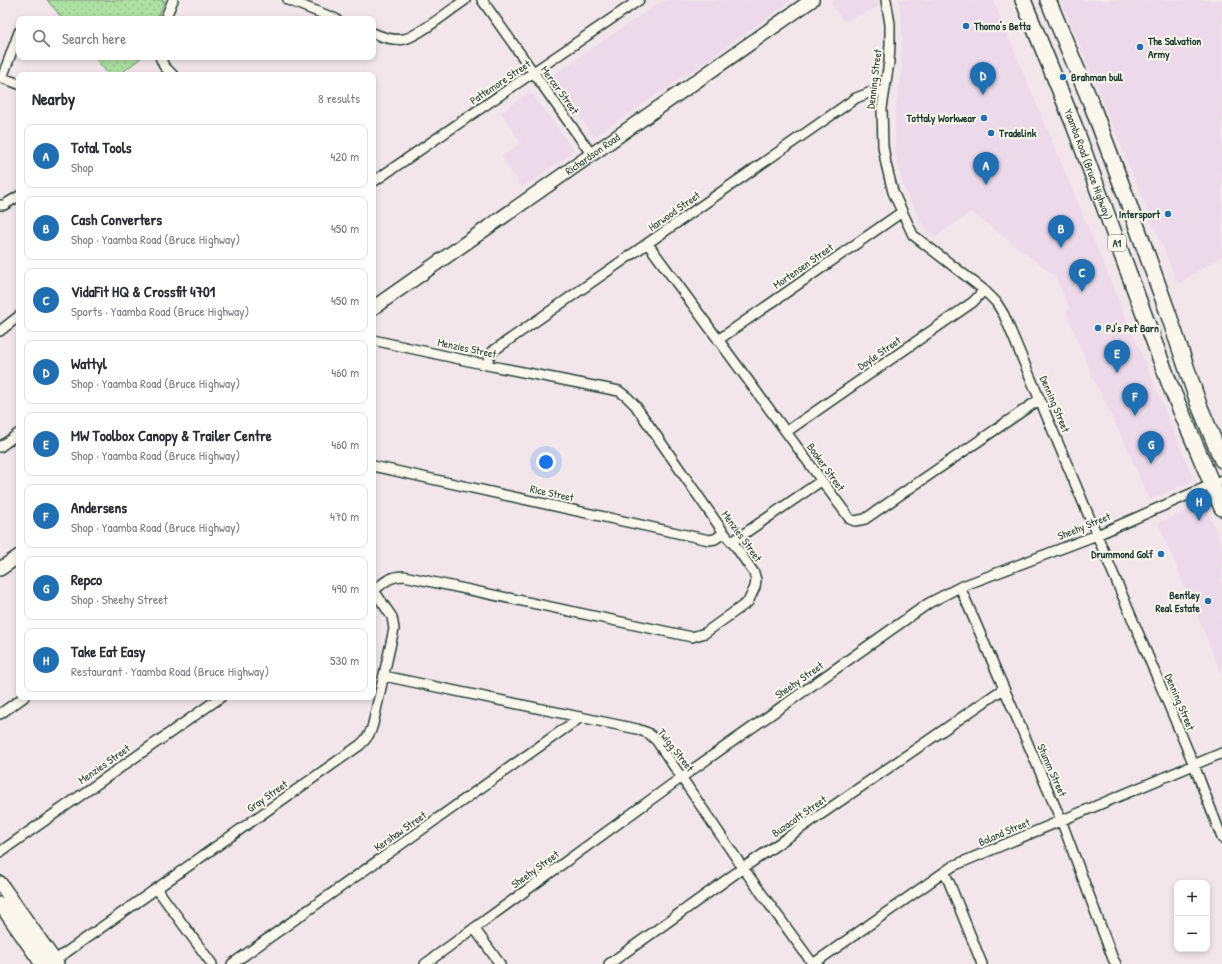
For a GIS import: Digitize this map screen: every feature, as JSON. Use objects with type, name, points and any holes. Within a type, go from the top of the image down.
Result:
[{"type":"highway","name":"Yaamba Road (Bruce Highway)","points":[[1023,0],[1074,125],[1170,385],[1217,483],[1222,508]]},
{"type":"highway","name":"A1","points":[[1048,0],[1091,103],[1126,194],[1199,405],[1222,460]]},
{"type":"main road","name":"Richardson Road","points":[[376,306],[812,0]]},
{"type":"main road","points":[[0,569],[16,558]]},
{"type":"main road","points":[[0,883],[51,963]]},
{"type":"main road","points":[[0,904],[51,963]]},
{"type":"street","points":[[166,16],[173,0]]},
{"type":"street","points":[[288,0],[328,16]]},
{"type":"street","points":[[376,35],[390,39],[404,39],[415,35],[465,0]]},
{"type":"street","name":"Mercer Street","points":[[482,0],[592,155]]},
{"type":"street","name":"Pattemore Street","points":[[376,180],[639,0]]},
{"type":"street","name":"Denning Street","points":[[886,0],[890,24],[890,44],[882,108],[883,146],[889,178],[902,212],[914,235],[984,290],[996,302],[1004,315],[1194,765],[1222,838]]},
{"type":"street","points":[[16,40],[1,77],[16,83]]},
{"type":"street","points":[[161,60],[164,66],[170,72]]},
{"type":"street","name":"Harwood Street","points":[[487,365],[489,357],[493,352],[856,98],[874,91],[884,91]]},
{"type":"street","points":[[0,205],[4,205],[16,198]]},
{"type":"street","name":"Mortensen Street","points":[[718,340],[902,212]]},
{"type":"street","name":"Booker Street","points":[[648,244],[821,481],[850,519],[855,521],[865,519],[1040,398]]},
{"type":"street","name":"Doyle Street","points":[[786,432],[973,302],[984,290]]},
{"type":"street","points":[[0,330],[16,318]]},
{"type":"street","name":"Menzies Street","points":[[376,341],[487,365],[619,391],[635,405],[724,533],[754,573],[756,580],[754,591],[748,602],[705,633],[692,637],[404,576],[395,576],[376,588]]},
{"type":"street","points":[[0,447],[16,435]]},
{"type":"street","name":"Rice Street","points":[[376,467],[709,540],[716,539],[724,533]]},
{"type":"street","points":[[732,542],[821,481]]},
{"type":"street","name":"Sheehy Street","points":[[425,964],[682,777],[929,603],[960,587],[1097,535],[1217,483]]},
{"type":"street","name":"Stumm Street","points":[[960,587],[1061,820],[1116,964]]},
{"type":"street","name":"Gray Street","points":[[51,963],[363,742],[371,732],[394,629],[392,617],[376,594]]},
{"type":"street","name":"Twigg Street","points":[[384,676],[637,729],[648,733],[656,740],[743,868],[813,964]]},
{"type":"street","name":"Buzacott Street","points":[[609,964],[743,868],[1003,689]]},
{"type":"street","points":[[0,714],[20,700]]},
{"type":"street","name":"Menzies Street","points":[[0,852],[217,700]]},
{"type":"street","name":"Kershaw Street","points":[[232,964],[581,717]]},
{"type":"street","name":"Boland Street","points":[[813,964],[953,866],[1222,753]]},
{"type":"street","points":[[944,872],[982,964]]},
{"type":"street","points":[[157,889],[212,964]]},
{"type":"street","points":[[474,928],[500,964]]},
{"type":"shaded area","points":[[666,0],[790,0],[711,58],[594,137],[552,76],[655,5]]},
{"type":"shaded area","points":[[834,0],[877,0],[879,6],[844,22],[831,3]]},
{"type":"shaded area","points":[[899,0],[993,0],[1193,477],[1191,482],[1149,500],[1131,456],[1092,376],[1066,311],[1070,309],[1055,276],[971,212],[935,237],[924,228],[903,186],[895,151],[895,112],[902,71],[902,24]]},
{"type":"shaded area","points":[[1061,0],[1222,0],[1222,256],[1178,284]]},
{"type":"shaded area","points":[[527,94],[533,95],[575,151],[522,188],[501,157],[521,143],[501,112]]},
{"type":"shaded area","points":[[1204,503],[1222,545],[1222,675],[1158,523]]},
{"type":"green space","points":[[47,0],[165,0],[158,16],[60,16]]},
{"type":"green space","points":[[96,60],[138,60],[123,72],[106,72]]},
{"type":"place","name":"Thomo's Betta","points":[[966,26]]},
{"type":"place","name":"The Salvation Army","points":[[1140,47]]},
{"type":"place","name":"Brahman bull","points":[[1063,77]]},
{"type":"place","name":"Wattyl","points":[[983,95]]},
{"type":"place","name":"Tottaly Workwear","points":[[984,118]]},
{"type":"place","name":"Tradelink","points":[[991,133]]},
{"type":"place","name":"Total Tools","points":[[986,185]]},
{"type":"place","name":"Intersport","points":[[1168,214]]},
{"type":"place","name":"Cash Converters","points":[[1061,248]]},
{"type":"place","name":"VidaFit HQ & Crossfit 4701","points":[[1082,292]]},
{"type":"place","name":"PJ's Pet Barn","points":[[1098,328]]},
{"type":"place","name":"MW Toolbox Canopy & Trailer Centre","points":[[1117,373]]},
{"type":"place","name":"Andersens","points":[[1135,416]]},
{"type":"place","name":"Repco","points":[[1151,464]]},
{"type":"place","name":"Take Eat Easy","points":[[1199,521]]},
{"type":"place","name":"Drummond Golf","points":[[1161,554]]},
{"type":"place","name":"Bentley Real Estate","points":[[1208,601]]}]
